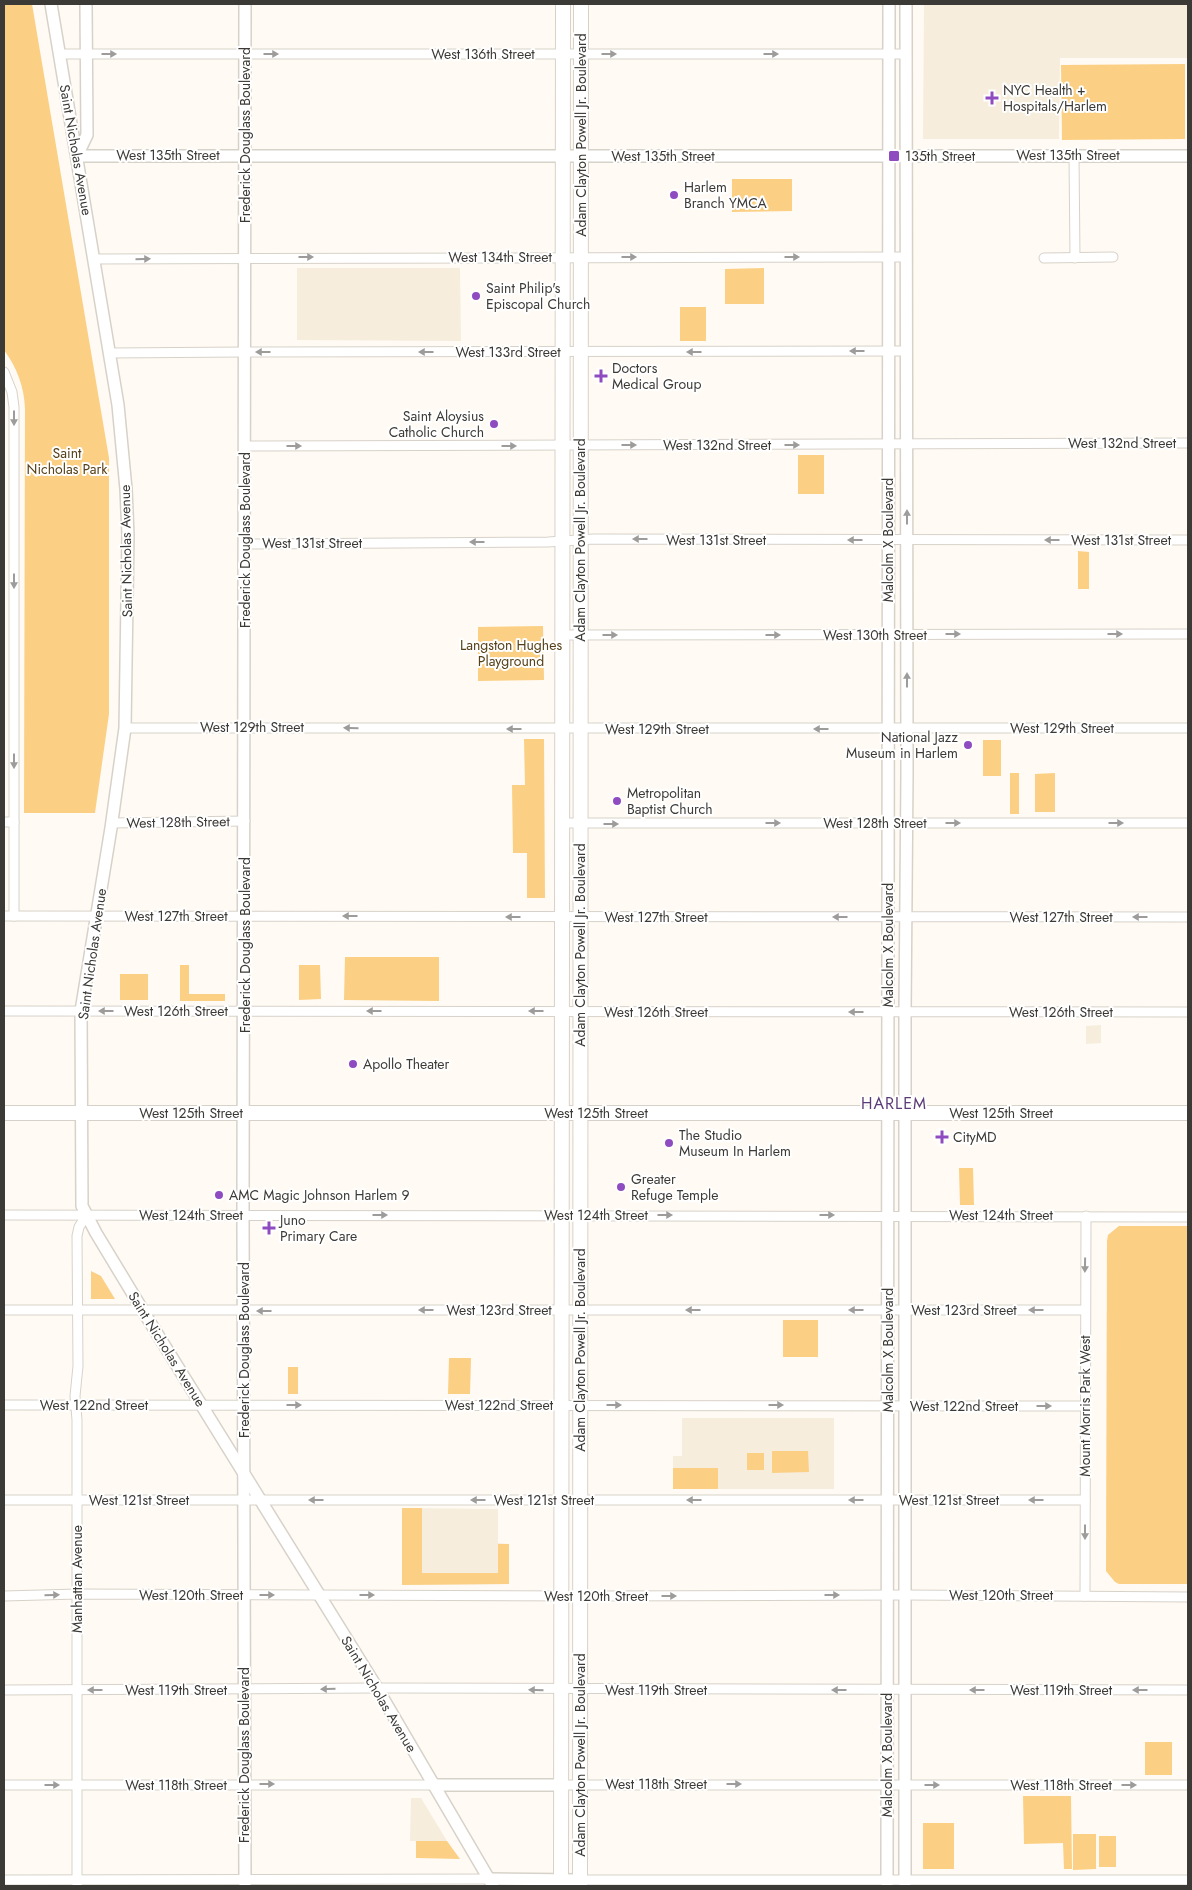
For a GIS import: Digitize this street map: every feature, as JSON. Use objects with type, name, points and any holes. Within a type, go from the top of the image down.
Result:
[{"type":"main road","name":"Saint Nicholas Avenue","points":[[52,4],[110,354],[123,448],[127,507],[128,583],[125,728],[112,823],[81,1011],[81,1201],[86,1216],[377,1688],[492,1883]]},
{"type":"main road","points":[[77,156],[87,135],[86,4]]},
{"type":"main road","name":"Frederick Douglass Boulevard","points":[[245,4],[245,916],[243,1215],[245,1883]]},
{"type":"main road","name":"Adam Clayton Powell Jr. Boulevard","points":[[562,4],[562,1883]]},
{"type":"main road","name":"Adam Clayton Powell Jr. Boulevard","points":[[580,1883],[581,4]]},
{"type":"main road","name":"Malcolm X Boulevard","points":[[887,1883],[889,4]]},
{"type":"main road","name":"Malcolm X Boulevard","points":[[905,1883],[906,4]]},
{"type":"main road","name":"West 135th Street","points":[[77,156],[1188,156]]},
{"type":"main road","name":"West 125th Street","points":[[4,1113],[1188,1113]]},
{"type":"main road","name":"West 118th Street","points":[[434,1785],[562,1784]]},
{"type":"main road","points":[[492,1883],[580,1883]]},
{"type":"street","name":"West 136th Street","points":[[60,54],[906,54]]},
{"type":"street","points":[[1074,155],[1075,258]]},
{"type":"street","name":"West 134th Street","points":[[94,259],[906,257]]},
{"type":"street","points":[[1044,258],[1113,257]]},
{"type":"street","name":"West 133rd Street","points":[[110,354],[906,351]]},
{"type":"street","points":[[4,372],[12,392],[14,407],[14,916]]},
{"type":"street","name":"West 132nd Street","points":[[245,446],[1188,443]]},
{"type":"street","name":"West 131st Street","points":[[245,544],[581,540],[1188,540]]},
{"type":"street","points":[[4,634],[14,634]]},
{"type":"street","name":"West 130th Street","points":[[562,635],[1188,634]]},
{"type":"street","points":[[4,728],[14,728]]},
{"type":"street","name":"West 129th Street","points":[[125,728],[1188,728]]},
{"type":"street","name":"West 128th Street","points":[[112,823],[245,821]]},
{"type":"street","points":[[4,822],[14,822]]},
{"type":"street","name":"West 128th Street","points":[[562,823],[1188,823]]},
{"type":"street","name":"West 127th Street","points":[[4,916],[1188,918]]},
{"type":"street","name":"West 126th Street","points":[[4,1011],[1188,1012]]},
{"type":"street","points":[[4,1207],[19,1215]]},
{"type":"street","name":"West 124th Street","points":[[4,1215],[906,1215],[1188,1217]]},
{"type":"street","name":"Manhattan Avenue","points":[[77,1883],[78,1420],[75,1396],[78,1366],[77,1232],[86,1216]]},
{"type":"street","name":"Mount Morris Park West","points":[[1085,1596],[1084,1310],[1086,1216]]},
{"type":"street","name":"West 123rd Street","points":[[4,1310],[1084,1310]]},
{"type":"street","name":"West 122nd Street","points":[[4,1405],[1085,1406]]},
{"type":"street","name":"West 121st Street","points":[[4,1500],[1085,1500]]},
{"type":"street","name":"West 120th Street","points":[[4,1596],[78,1594],[1188,1597]]},
{"type":"street","name":"West 119th Street","points":[[4,1690],[377,1688],[562,1690],[1188,1690]]},
{"type":"street","name":"West 118th Street","points":[[562,1784],[1188,1785]]},
{"type":"street","name":"West 118th Street","points":[[4,1785],[434,1785]]},
{"type":"street","points":[[4,1880],[77,1883],[492,1883]]},
{"type":"street","points":[[580,1883],[905,1883],[1188,1880]]},
{"type":"shaded area","name":"NYC Health + Hospitals/Harlem","points":[[924,4],[1188,4],[1188,58],[1060,58],[1059,139],[923,139]]},
{"type":"shaded area","points":[[297,268],[460,268],[461,341],[297,340]]},
{"type":"shaded area","points":[[1101,1025],[1101,1043],[1086,1044],[1086,1026]]},
{"type":"shaded area","points":[[682,1418],[834,1418],[834,1489],[673,1489],[673,1456],[682,1456]]},
{"type":"shaded area","points":[[402,1508],[498,1509],[498,1543],[509,1544],[509,1584],[402,1585]]},
{"type":"shaded area","points":[[411,1798],[421,1798],[447,1841],[410,1841]]},
{"type":"green space","name":"Saint Nicholas Park","points":[[4,4],[32,4],[109,458],[109,714],[95,813],[24,813],[25,409],[19,378],[4,350]]},
{"type":"green space","points":[[1185,64],[1185,139],[1062,140],[1061,65]]},
{"type":"green space","points":[[732,179],[792,179],[792,211],[732,212]]},
{"type":"green space","points":[[764,268],[764,304],[725,304],[725,269]]},
{"type":"green space","points":[[680,307],[706,307],[706,341],[680,341]]},
{"type":"green space","points":[[798,455],[824,455],[824,494],[798,494]]},
{"type":"green space","points":[[1078,551],[1089,552],[1089,589],[1078,589]]},
{"type":"green space","name":"Langston Hughes Playground","points":[[543,626],[544,680],[478,681],[478,627]]},
{"type":"green space","points":[[524,739],[544,739],[545,898],[527,898],[527,853],[513,853],[512,785],[525,785]]},
{"type":"green space","points":[[983,740],[1001,740],[1001,776],[983,776]]},
{"type":"green space","points":[[1010,773],[1019,773],[1019,814],[1010,814]]},
{"type":"green space","points":[[1055,773],[1055,812],[1035,812],[1035,774]]},
{"type":"green space","points":[[345,957],[439,957],[439,1001],[344,1000]]},
{"type":"green space","points":[[180,965],[189,965],[189,994],[225,994],[225,1001],[180,1001]]},
{"type":"green space","points":[[299,965],[320,965],[321,999],[299,1000]]},
{"type":"green space","points":[[120,974],[148,974],[148,1000],[120,1000]]},
{"type":"green space","points":[[959,1168],[973,1168],[974,1205],[960,1205]]},
{"type":"green space","points":[[1119,1226],[1188,1226],[1188,1584],[1119,1584],[1106,1571],[1107,1241],[1108,1235]]},
{"type":"green space","points":[[91,1271],[101,1276],[115,1299],[91,1299]]},
{"type":"green space","points":[[783,1320],[818,1320],[818,1357],[783,1357]]},
{"type":"green space","points":[[449,1358],[471,1358],[470,1394],[448,1394]]},
{"type":"green space","points":[[288,1367],[298,1367],[298,1394],[288,1394]]},
{"type":"green space","points":[[772,1451],[808,1451],[809,1472],[772,1473]]},
{"type":"green space","points":[[747,1453],[764,1453],[764,1470],[747,1470]]},
{"type":"green space","points":[[673,1468],[718,1468],[718,1489],[673,1489]]},
{"type":"green space","points":[[402,1508],[422,1508],[422,1573],[498,1573],[498,1544],[509,1544],[509,1584],[402,1585]]},
{"type":"green space","points":[[1145,1742],[1172,1742],[1172,1775],[1145,1775]]},
{"type":"green space","points":[[1023,1796],[1071,1796],[1072,1869],[1064,1869],[1063,1843],[1024,1844]]},
{"type":"green space","points":[[923,1823],[954,1823],[954,1869],[923,1869]]},
{"type":"green space","points":[[1073,1834],[1096,1834],[1096,1869],[1073,1870]]},
{"type":"green space","points":[[1099,1836],[1116,1836],[1116,1867],[1099,1867]]},
{"type":"green space","points":[[416,1841],[447,1841],[460,1859],[416,1858]]},
{"type":"place","name":"NYC Health + Hospitals/Harlem","points":[[992,98]]},
{"type":"place","name":"135th Street","points":[[894,156]]},
{"type":"place","name":"Harlem Branch YMCA","points":[[674,195]]},
{"type":"place","name":"Saint Philip's Episcopal Church","points":[[476,296]]},
{"type":"place","name":"Doctors Medical Group","points":[[601,376]]},
{"type":"place","name":"Saint Aloysius Catholic Church","points":[[494,424]]},
{"type":"place","name":"National Jazz Museum in Harlem","points":[[968,745]]},
{"type":"place","name":"Metropolitan Baptist Church","points":[[617,801]]},
{"type":"place","name":"Apollo Theater","points":[[353,1064]]},
{"type":"place","name":"CityMD","points":[[942,1137]]},
{"type":"place","name":"The Studio Museum In Harlem","points":[[669,1143]]},
{"type":"place","name":"Greater Refuge Temple","points":[[621,1187]]},
{"type":"place","name":"AMC Magic Johnson Harlem 9","points":[[219,1195]]},
{"type":"place","name":"Juno Primary Care","points":[[269,1228]]},
{"type":"district","name":"HARLEM","points":[[894,1103]]}]
